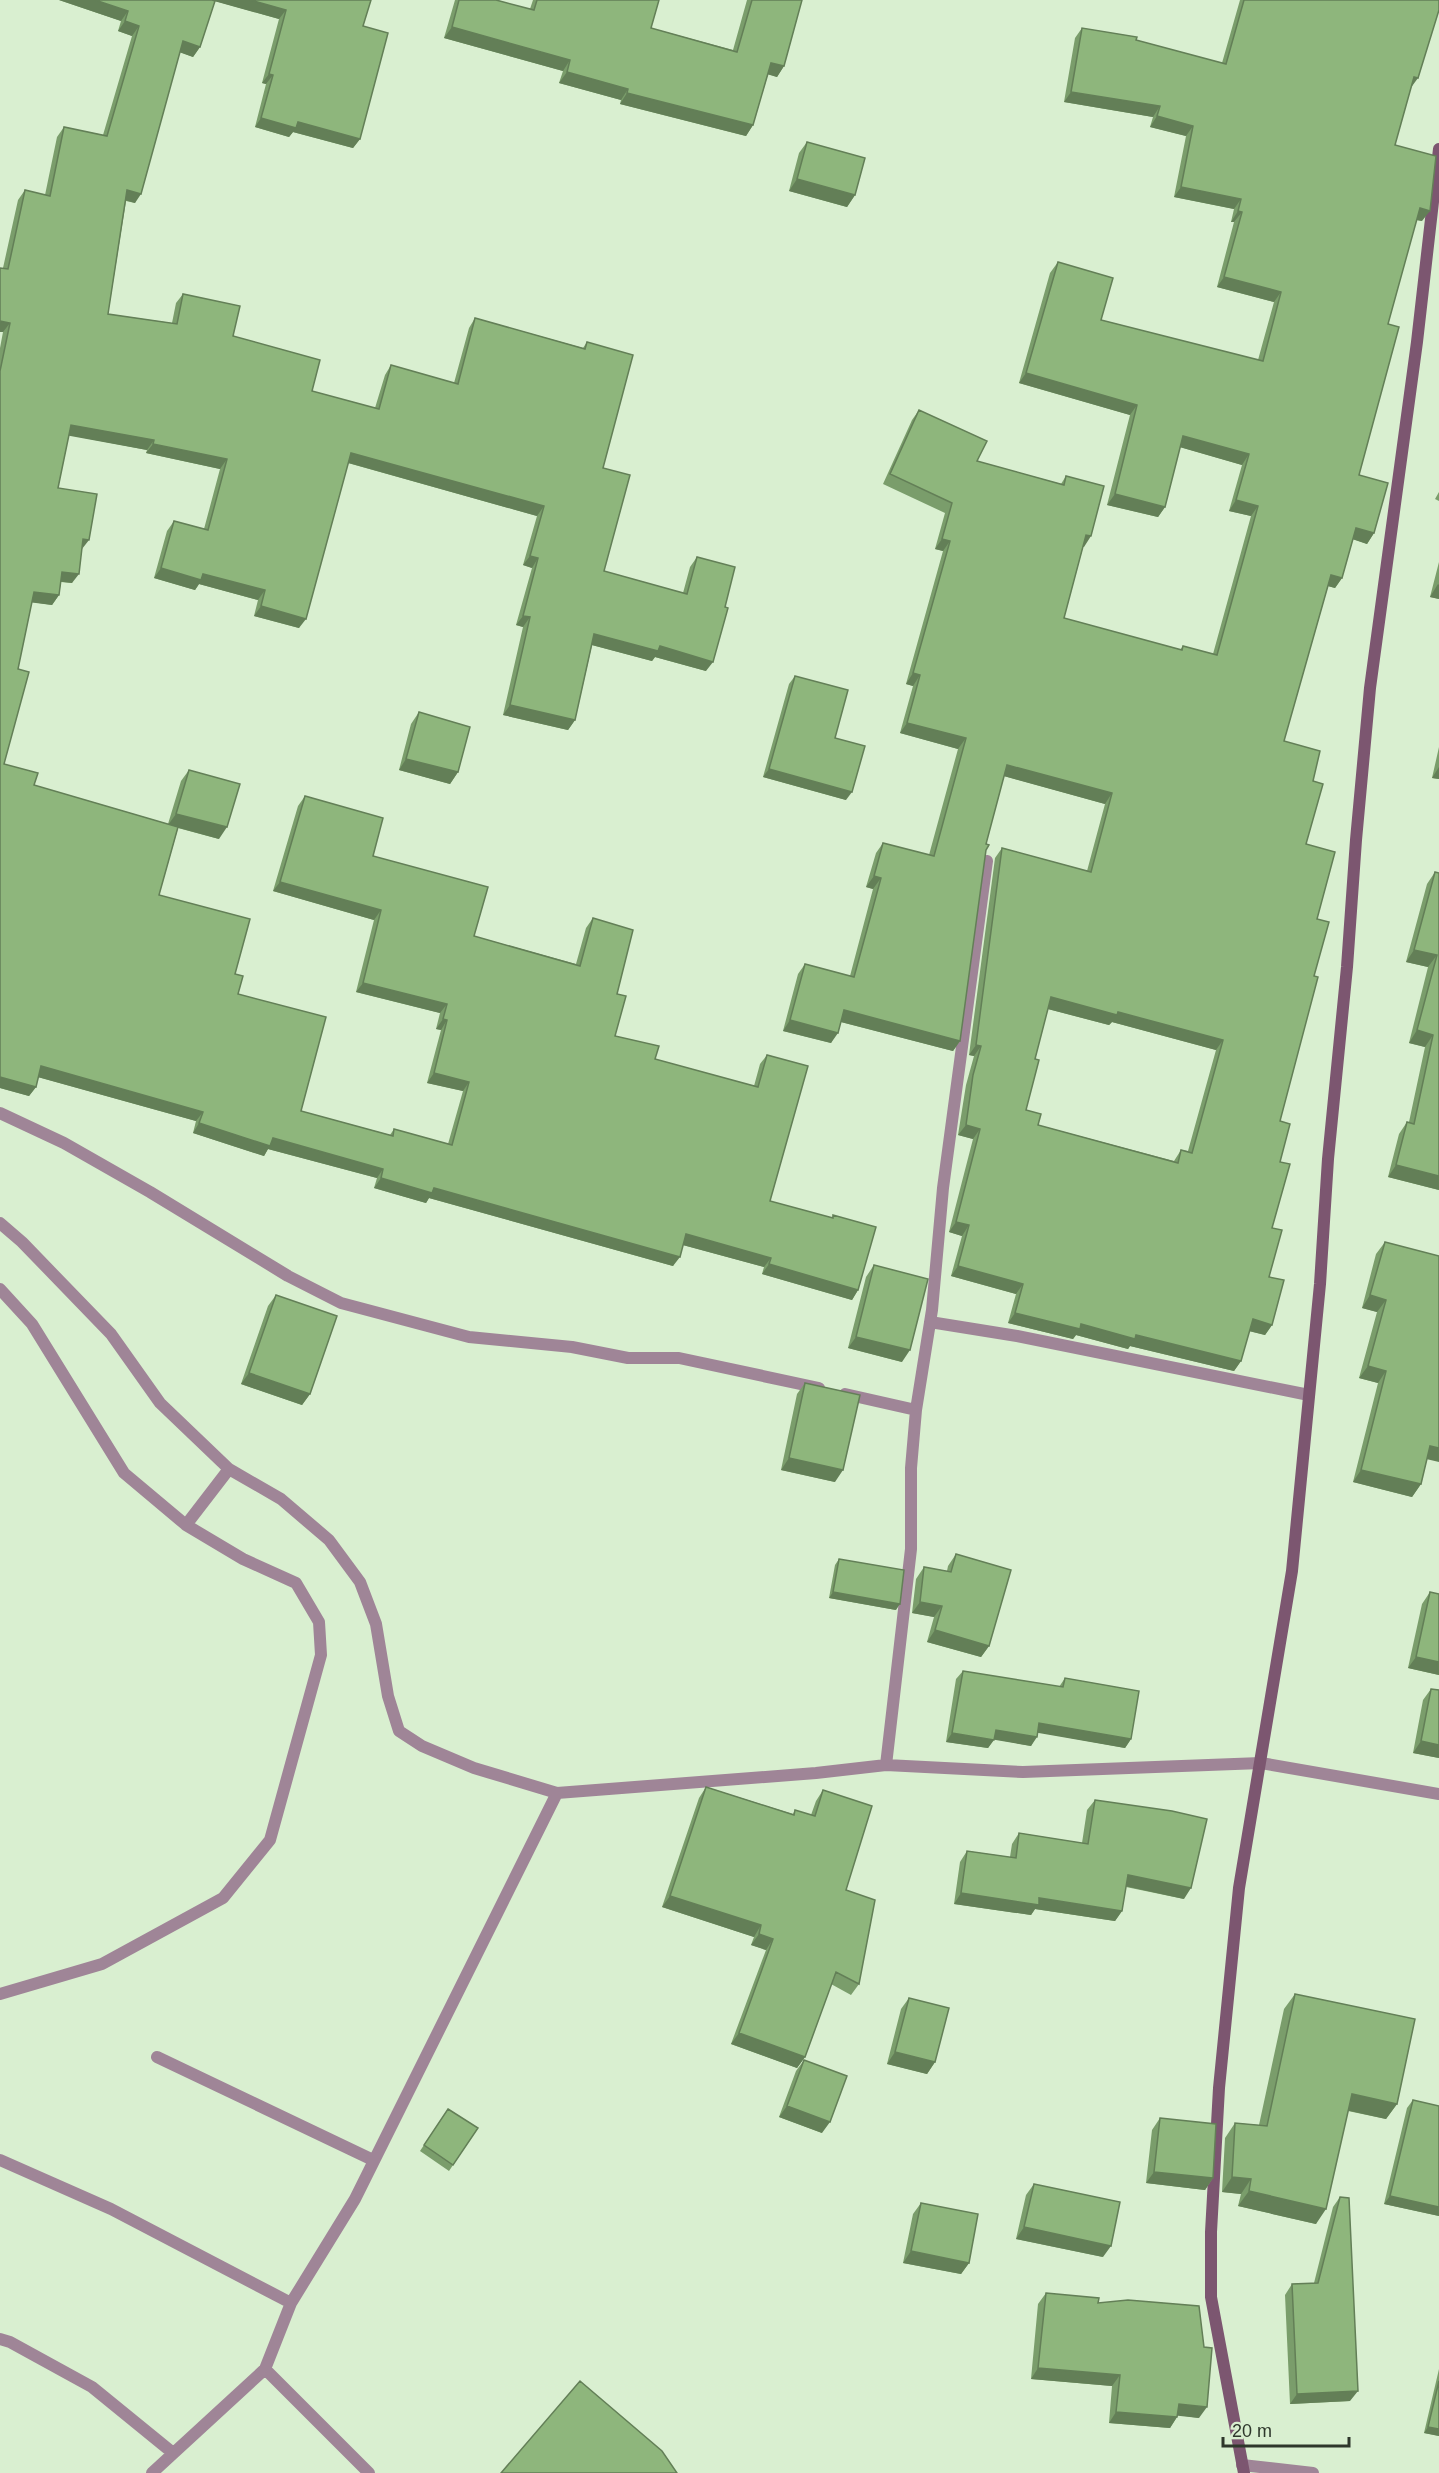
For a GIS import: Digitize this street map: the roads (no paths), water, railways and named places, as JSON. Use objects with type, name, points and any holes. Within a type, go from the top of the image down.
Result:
[{"type":"street","points":[[1313,2473],[1243,2469],[1210,2297],[1211,2232],[1219,2088],[1239,1888],[1292,1571],[1370,688],[1417,342],[1439,149]]},
{"type":"street","points":[[886,1765],[911,1549],[911,1468],[916,1410],[930,1322],[943,1188],[987,861]]},
{"type":"street","points":[[0,1113],[64,1143],[288,1276],[341,1303],[469,1337],[573,1347],[628,1358],[679,1358],[916,1410]]},
{"type":"street","points":[[0,1223],[22,1242],[111,1334],[160,1403],[229,1469],[281,1499],[329,1540],[360,1582],[376,1624],[390,1705],[399,1731],[422,1746],[474,1768],[557,1793],[816,1773],[886,1765],[1023,1772],[1261,1763],[1439,1794]]},
{"type":"street","points":[[0,1289],[32,1324],[124,1473],[186,1526],[243,1559],[296,1583],[319,1622],[321,1655],[270,1840],[223,1898],[102,1964],[0,1994]]},
{"type":"street","points":[[930,1322],[1028,1338],[1309,1395]]},
{"type":"street","points":[[186,1526],[229,1469]]},
{"type":"street","points":[[153,2473],[265,2369],[291,2303],[355,2199],[557,1793]]},
{"type":"street","points":[[156,2057],[373,2160]]},
{"type":"street","points":[[0,2160],[111,2209],[291,2303]]},
{"type":"street","points":[[0,2339],[10,2342],[92,2387],[173,2453]]},
{"type":"street","points":[[265,2369],[369,2473]]}]
